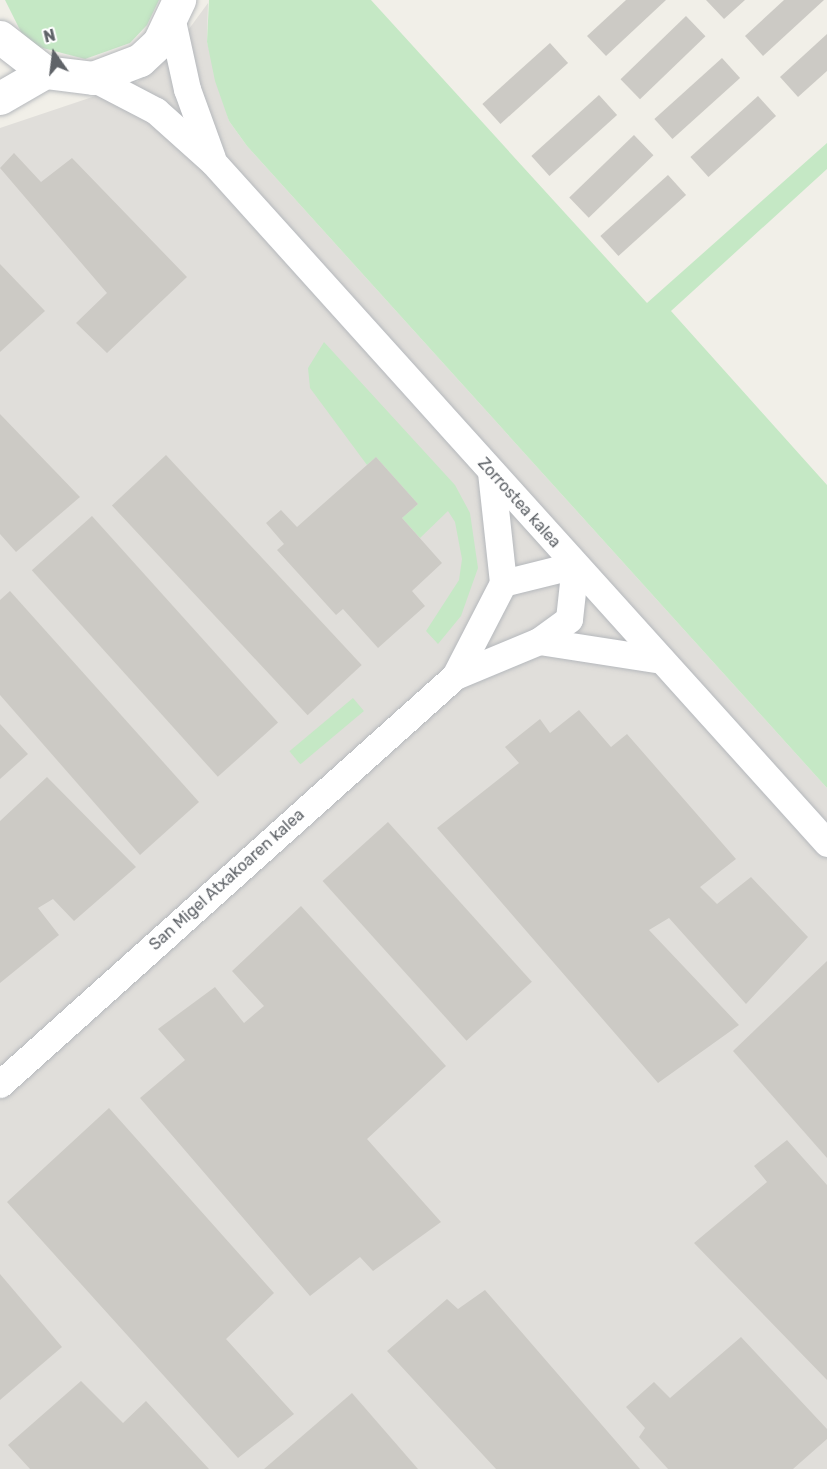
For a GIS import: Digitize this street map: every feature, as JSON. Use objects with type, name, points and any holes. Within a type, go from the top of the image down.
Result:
[{"type":"street","points":[[0,37],[45,72],[93,78],[140,60],[176,10]]},
{"type":"street","name":"Zorrostea kalea","points":[[176,10],[187,89],[213,162]]},
{"type":"street","points":[[0,98],[45,72]]},
{"type":"street","name":"Zorrostea kalea","points":[[93,78],[156,111],[213,162],[827,843]]},
{"type":"street","points":[[491,472],[503,583],[575,565]]},
{"type":"street","name":"San Migel Atxakoaren kalea","points":[[0,1084],[455,676],[539,641],[569,619],[575,565]]},
{"type":"street","name":"San Migel Atxakoaren kalea","points":[[455,676],[503,583]]},
{"type":"street","points":[[539,641],[662,660]]},
{"type":"shaded area","points":[[208,3],[207,42],[229,121],[247,146],[827,788],[827,1469],[0,1469],[0,128],[137,82],[167,59]]},
{"type":"green space","points":[[5,0],[159,0],[147,25],[130,43],[85,59],[39,47],[21,32]]},
{"type":"green space","points":[[209,0],[371,0],[647,303],[827,143],[827,169],[671,311],[827,485],[827,788],[247,146],[229,121],[215,81],[207,42]]},
{"type":"green space","points":[[324,342],[455,485],[470,513],[478,568],[461,616],[438,644],[426,631],[459,580],[462,559],[455,522],[448,511],[420,538],[402,518],[418,504],[376,457],[367,465],[310,388],[308,368]]},
{"type":"green space","points":[[353,698],[364,711],[300,764],[289,751]]},
{"type":"building","points":[[626,0],[666,0],[606,56],[587,36]]},
{"type":"building","points":[[706,0],[745,0],[724,19]]},
{"type":"building","points":[[784,0],[824,0],[763,56],[745,36]]},
{"type":"building","points":[[686,16],[705,36],[640,99],[621,79]]},
{"type":"building","points":[[827,34],[827,71],[798,97],[780,77]]},
{"type":"building","points":[[550,43],[568,63],[500,124],[482,104]]},
{"type":"building","points":[[722,58],[740,78],[672,139],[654,119]]},
{"type":"building","points":[[599,95],[617,115],[549,176],[531,156]]},
{"type":"building","points":[[758,96],[776,116],[708,177],[690,157]]},
{"type":"building","points":[[634,135],[653,155],[589,218],[569,198]]},
{"type":"building","points":[[14,153],[41,182],[72,158],[187,277],[107,353],[76,323],[107,293],[0,168]]},
{"type":"building","points":[[668,175],[686,195],[618,256],[600,236]]},
{"type":"building","points":[[0,264],[45,311],[0,352]]},
{"type":"building","points":[[0,414],[80,497],[16,552],[0,534]]},
{"type":"building","points":[[166,455],[362,665],[308,715],[112,505]]},
{"type":"building","points":[[376,457],[418,504],[402,518],[442,563],[412,591],[425,606],[378,648],[343,609],[336,615],[277,550],[284,544],[266,523],[281,510],[297,527]]},
{"type":"building","points":[[92,516],[278,723],[218,777],[32,570]]},
{"type":"building","points":[[10,591],[199,802],[140,855],[0,695],[0,600]]},
{"type":"building","points":[[579,710],[611,747],[627,734],[736,859],[700,887],[717,904],[751,877],[808,937],[746,1004],[669,918],[649,930],[739,1025],[658,1083],[437,828],[519,763],[505,747],[540,719],[550,733]]},
{"type":"building","points":[[0,724],[28,754],[0,779]]},
{"type":"building","points":[[47,777],[136,867],[74,921],[53,899],[38,908],[59,935],[0,983],[0,821]]},
{"type":"building","points":[[388,822],[532,982],[466,1041],[323,881]]},
{"type":"building","points":[[301,906],[446,1066],[367,1139],[441,1222],[373,1271],[360,1257],[310,1296],[140,1098],[185,1060],[158,1029],[215,987],[244,1023],[264,1006],[232,971]]},
{"type":"building","points":[[827,961],[827,1158],[733,1051]]},
{"type":"building","points":[[109,1108],[274,1293],[226,1339],[294,1414],[238,1458],[7,1202]]},
{"type":"building","points":[[787,1140],[827,1185],[827,1380],[694,1243],[767,1182],[754,1166]]},
{"type":"building","points":[[0,1274],[62,1347],[0,1400]]},
{"type":"building","points":[[485,1290],[640,1469],[496,1469],[387,1351],[447,1299],[458,1309]]},
{"type":"building","points":[[741,1337],[827,1429],[827,1439],[793,1469],[668,1469],[639,1437],[645,1428],[626,1407],[654,1382],[670,1398]]},
{"type":"building","points":[[81,1381],[123,1423],[146,1401],[209,1469],[30,1469],[8,1445]]},
{"type":"building","points":[[352,1393],[418,1469],[264,1469]]}]
